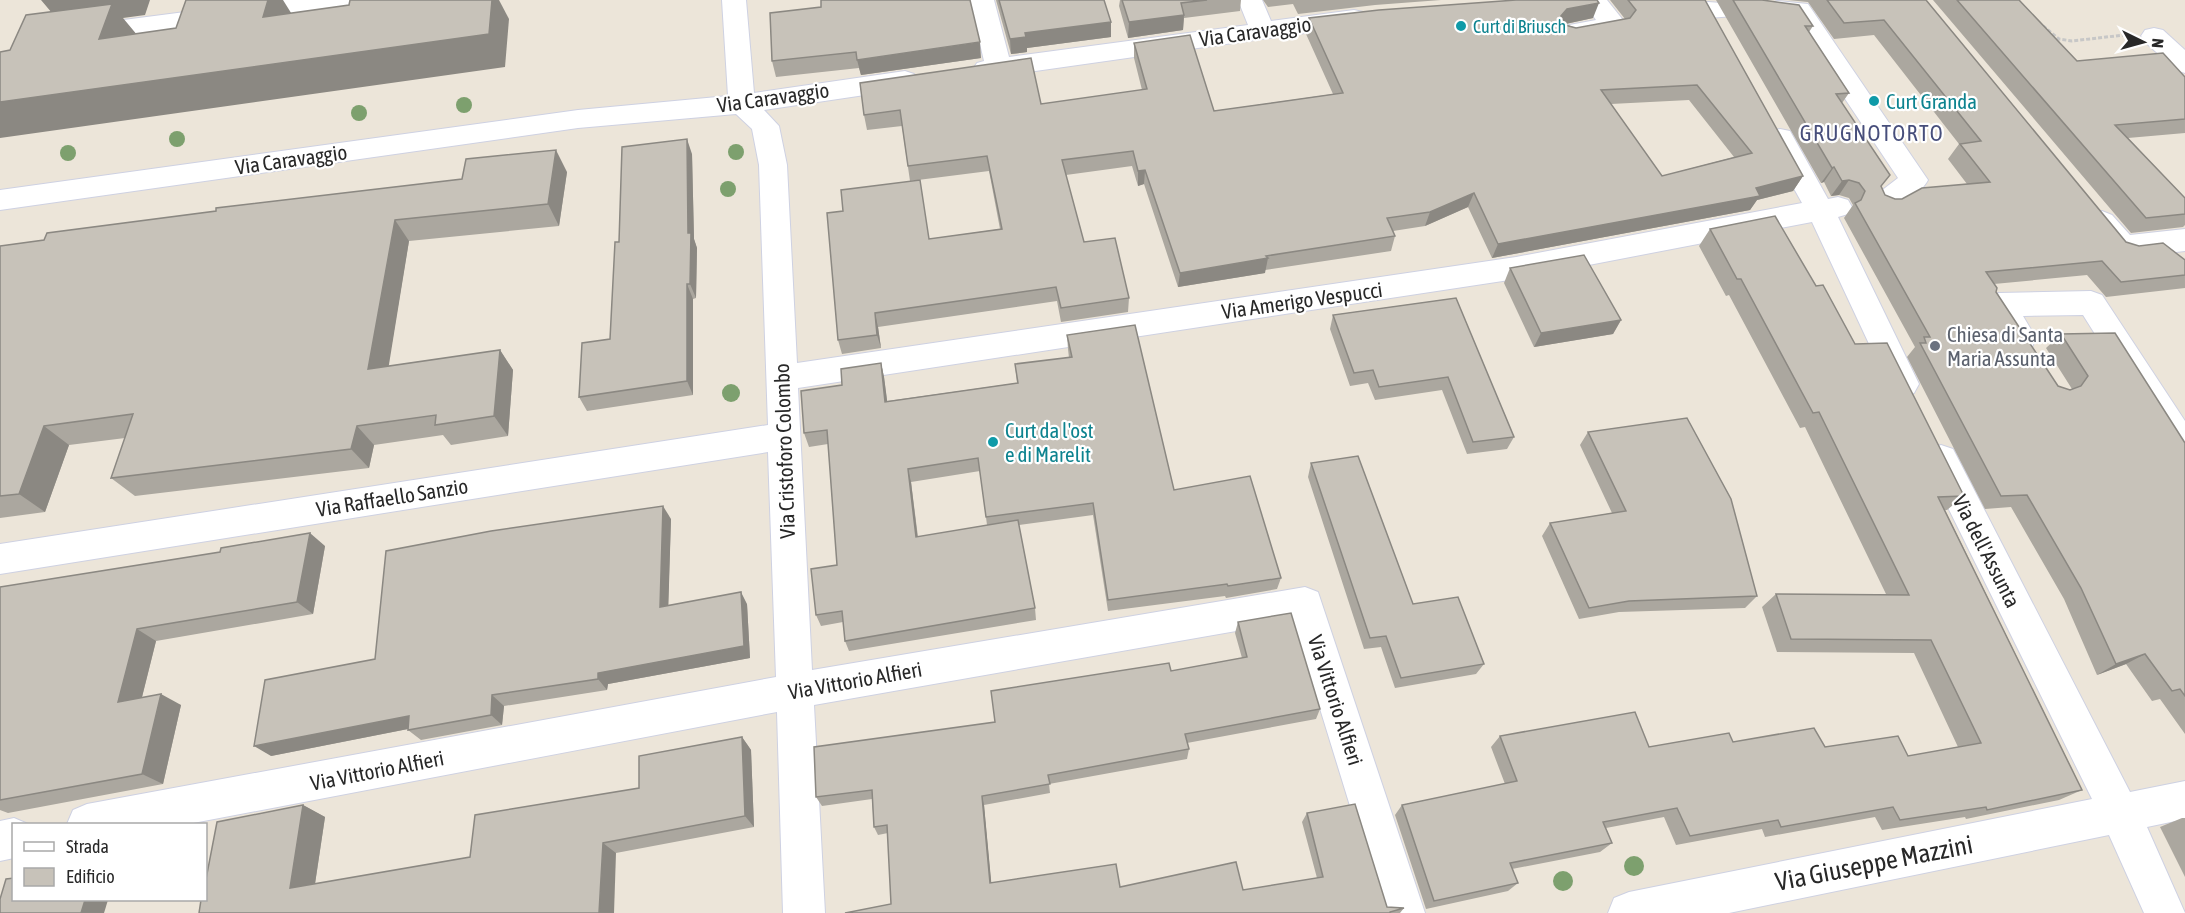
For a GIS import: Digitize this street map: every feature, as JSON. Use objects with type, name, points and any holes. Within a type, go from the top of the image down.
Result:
[{"type":"street","points":[[66,35],[339,0]]},
{"type":"street","points":[[734,0],[742,104]]},
{"type":"street","points":[[981,0],[999,67]]},
{"type":"street","points":[[1250,0],[1262,29]]},
{"type":"street","points":[[1570,33],[1614,25],[1594,0]]},
{"type":"street","points":[[1762,8],[1799,10],[1914,180],[1886,202]]},
{"type":"street","name":"Via Caravaggio","points":[[964,72],[1375,15]]},
{"type":"street","points":[[2154,36],[2185,64]]},
{"type":"street","name":"Via Caravaggio","points":[[0,200],[578,118],[742,104],[930,76]]},
{"type":"street","name":"Via Cristoforo Colombo","points":[[742,104],[765,126],[771,155],[804,913]]},
{"type":"street","name":"Via dell'Assunta","points":[[1770,120],[1829,209],[1924,425],[2120,814],[2165,913]]},
{"type":"street","points":[[2085,201],[2123,247],[2185,240]]},
{"type":"street","name":"Via Amerigo Vespucci","points":[[781,378],[1516,268],[1829,209]]},
{"type":"street","points":[[2036,360],[1999,305],[2091,303],[2185,448]]},
{"type":"street","name":"Via Raffaello Sanzio","points":[[0,559],[783,436]]},
{"type":"street","name":"Via Vittorio Alfieri","points":[[98,823],[794,691],[1305,603],[1404,913]]},
{"type":"street","name":"Via Giuseppe Mazzini","points":[[1629,913],[2185,800]]},
{"type":"path","points":[[2038,22],[2059,39],[2072,41],[2126,34],[2145,33],[2154,36]]},
{"type":"building","points":[[186,0],[268,0],[263,17],[349,5],[350,0],[492,0],[489,34],[0,102],[0,52],[10,50],[26,15],[112,4],[99,39],[176,28]]},
{"type":"building","points":[[821,0],[970,0],[980,42],[857,60],[856,52],[772,61],[770,13],[821,7]]},
{"type":"building","points":[[999,0],[1104,0],[1111,22],[1025,33],[1026,37],[1010,39]]},
{"type":"building","points":[[1122,0],[1207,0],[1181,3],[1184,15],[1129,22]]},
{"type":"building","points":[[1516,0],[1597,0],[1599,3],[1567,9],[1561,16],[1565,25],[1576,28],[1630,18],[1636,10],[1628,0],[1705,0],[1803,176],[1756,188],[1760,196],[1498,244],[1474,193],[1430,212],[1387,218],[1395,236],[1266,256],[1268,258],[1180,273],[1145,170],[1138,171],[1133,151],[1062,160],[1084,242],[1115,238],[1129,298],[1061,308],[1056,287],[875,313],[877,335],[838,340],[827,213],[843,211],[841,190],[920,180],[929,239],[1002,229],[987,156],[908,166],[900,110],[864,115],[860,83],[1031,58],[1041,104],[1147,89],[1134,43],[1190,35],[1214,111],[1343,93],[1309,18],[1379,10]],"holes":[[[1697,85],[1752,153],[1662,176],[1601,90]]]},
{"type":"building","points":[[1733,0],[1762,0],[1799,5],[1813,26],[1805,26],[1849,93],[1836,94],[1890,175],[1881,186],[1885,195],[1902,199],[1922,188],[1990,182],[1960,144],[1981,141],[1884,20],[1844,23],[1827,0],[1926,0],[2126,242],[2139,246],[2163,243],[2185,260],[2185,275],[2121,282],[2102,261],[1986,272],[1997,288],[1996,292],[2058,386],[2070,390],[2081,386],[2088,376],[2061,334],[2115,333],[2185,443],[2185,696],[2180,689],[2172,691],[2145,654],[2116,664],[2081,588],[2027,495],[2001,496],[1920,343],[1926,343],[1924,337],[1930,337],[1855,203],[1861,200],[1865,191],[1859,183],[1849,180],[1842,181],[1834,167],[1832,168]]},
{"type":"building","points":[[1957,0],[2019,0],[2077,61],[2163,53],[2185,77],[2185,119],[2115,125],[2185,198],[2185,214],[2146,218]]},
{"type":"building","points":[[687,139],[688,233],[691,233],[690,284],[687,284],[687,381],[579,397],[582,343],[610,339],[615,242],[619,242],[622,147]]},
{"type":"building","points":[[556,150],[548,204],[395,220],[368,369],[500,350],[494,416],[435,425],[436,415],[357,426],[351,449],[111,478],[133,414],[44,426],[19,494],[0,496],[0,246],[44,240],[47,233],[216,211],[216,208],[462,179],[466,159]]},
{"type":"building","points":[[1775,216],[1816,286],[1823,285],[1855,344],[1887,343],[1964,496],[1938,497],[2082,790],[1987,810],[1986,807],[1900,820],[1893,807],[1781,827],[1778,820],[1690,836],[1677,808],[1603,822],[1612,843],[1510,863],[1518,883],[1434,901],[1402,805],[1517,781],[1500,736],[1635,712],[1649,747],[1729,733],[1733,742],[1814,728],[1825,747],[1898,736],[1908,756],[1981,743],[1931,640],[1791,639],[1776,594],[1909,595],[1819,412],[1813,413],[1741,279],[1737,279],[1710,229]]},
{"type":"building","points":[[1584,255],[1621,320],[1541,333],[1510,268]]},
{"type":"building","points":[[1456,298],[1514,437],[1473,442],[1448,377],[1379,387],[1373,370],[1354,373],[1333,315]]},
{"type":"building","points":[[1135,325],[1174,490],[1250,476],[1281,578],[1108,600],[1093,503],[986,517],[978,458],[908,469],[916,537],[1018,520],[1035,608],[845,641],[842,611],[816,615],[811,569],[837,565],[827,430],[804,433],[801,391],[842,385],[841,369],[881,363],[885,402],[1018,383],[1015,364],[1072,357],[1067,335]]},
{"type":"building","points":[[1687,418],[1731,499],[1757,596],[1629,601],[1589,608],[1550,523],[1626,511],[1588,432]]},
{"type":"building","points":[[1358,456],[1413,604],[1458,597],[1484,664],[1401,678],[1386,636],[1370,638],[1311,463]]},
{"type":"building","points":[[663,506],[660,607],[741,592],[744,646],[598,673],[598,679],[492,695],[491,715],[408,730],[409,716],[254,746],[265,680],[375,659],[386,551],[491,531]]},
{"type":"building","points":[[310,533],[297,602],[137,629],[118,702],[161,694],[142,774],[0,800],[0,587],[220,552],[221,548]]},
{"type":"building","points":[[1291,613],[1320,709],[1185,734],[1189,749],[1048,775],[1050,784],[982,796],[990,883],[1116,864],[1120,887],[1236,862],[1243,890],[1323,877],[1307,813],[1355,804],[1387,907],[1404,908],[1390,913],[845,913],[891,904],[887,825],[874,827],[872,790],[816,797],[814,747],[995,722],[991,691],[1169,663],[1171,671],[1247,657],[1238,622]]},
{"type":"building","points":[[742,737],[745,816],[603,843],[599,913],[199,913],[201,901],[207,901],[207,874],[217,822],[303,805],[290,888],[470,857],[475,815],[639,788],[639,756]]},
{"type":"building","points":[[12,878],[12,901],[85,901],[81,913],[0,913],[0,899],[6,879]]},
{"type":"place","name":"Curt di Briusch","points":[[1461,26]]},
{"type":"place","name":"Curt Granda","points":[[1874,101]]},
{"type":"place","name":"Chiesa di Santa Maria Assunta","points":[[1935,346]]},
{"type":"place","name":"Curt da l'ost e di Marelit","points":[[993,442]]},
{"type":"district","name":"GRUGNOTORTO","points":[[1872,133]]}]
